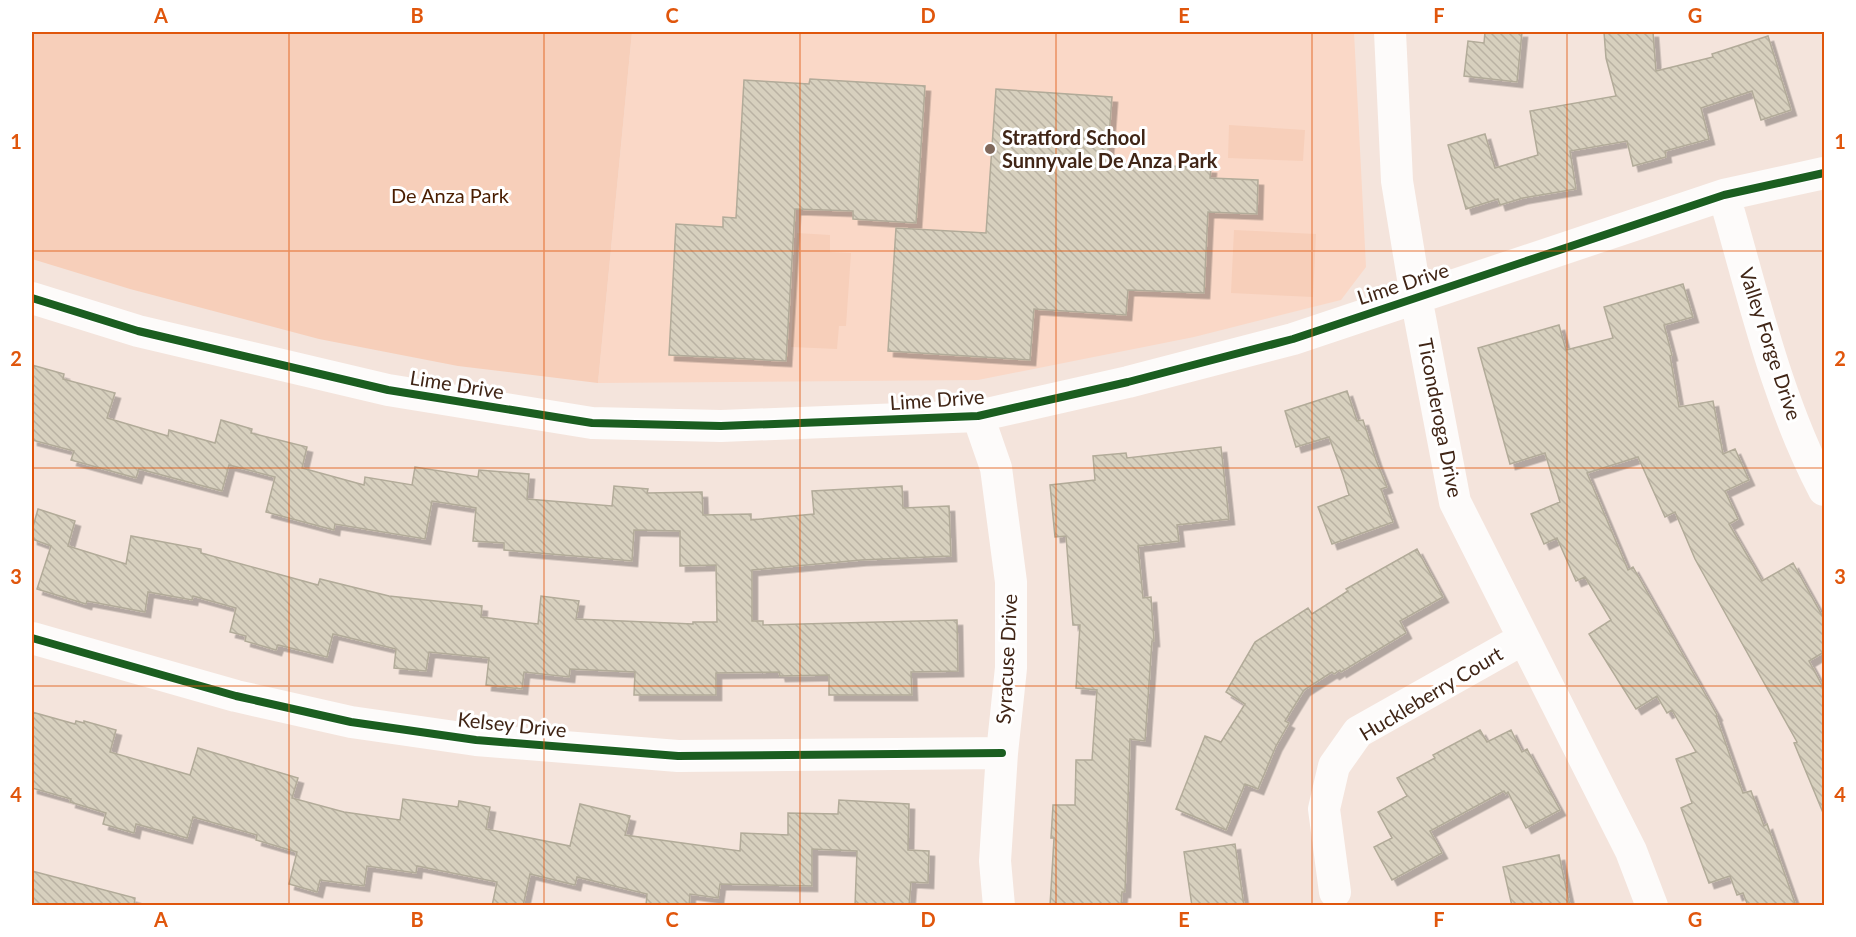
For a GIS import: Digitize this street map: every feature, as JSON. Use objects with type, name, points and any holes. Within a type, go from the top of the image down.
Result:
[{"type":"street","name":"Ticonderoga Drive","points":[[1390,32],[1397,181],[1416,297],[1455,502],[1631,851],[1652,906]]},
{"type":"street","name":"Lime Drive","points":[[32,298],[138,331],[388,390],[592,423],[721,426],[978,416],[1128,382],[1293,339],[1724,195],[1824,173]]},
{"type":"street","name":"Valley Forge Drive","points":[[1724,195],[1774,366],[1810,462],[1824,490]]},
{"type":"street","name":"Syracuse Drive","points":[[978,416],[996,468],[1011,582],[1011,668],[1002,753],[995,861],[999,906]]},
{"type":"street","name":"Kelsey Drive","points":[[32,638],[236,696],[351,722],[476,740],[678,756],[1002,753]]},
{"type":"street","name":"Huckleberry Court","points":[[1335,892],[1324,809],[1334,766],[1358,732],[1523,639]]},
{"type":"shaded area","name":"Stratford School Sunnyvale De Anza Park","points":[[632,32],[1354,32],[1366,267],[1341,300],[1194,337],[978,380],[598,383]]},
{"type":"green space","name":"De Anza Park","points":[[32,32],[632,32],[598,383],[458,366],[319,339],[130,289],[32,259]]},
{"type":"green space","points":[[1229,125],[1305,130],[1303,161],[1228,158]]},
{"type":"green space","points":[[1234,230],[1316,234],[1313,297],[1231,293]]},
{"type":"green space","points":[[797,233],[830,235],[830,252],[851,253],[846,326],[839,326],[837,349],[791,347]]},
{"type":"building","points":[[1485,32],[1522,32],[1517,82],[1464,76],[1468,41],[1484,43]]},
{"type":"building","points":[[1604,32],[1653,32],[1656,71],[1713,57],[1712,54],[1768,36],[1791,110],[1761,120],[1752,91],[1701,108],[1709,139],[1665,151],[1666,157],[1633,166],[1627,141],[1570,151],[1576,189],[1523,198],[1500,205],[1498,199],[1466,209],[1448,145],[1485,134],[1495,168],[1538,155],[1530,111],[1616,96],[1606,58]]},
{"type":"building","points":[[810,79],[925,86],[916,223],[853,219],[853,211],[795,209],[786,361],[669,355],[676,224],[723,227],[723,217],[736,218],[744,80],[809,84]]},
{"type":"building","points":[[996,89],[1112,97],[1107,163],[1211,168],[1210,178],[1258,180],[1257,214],[1208,212],[1204,293],[1128,290],[1126,315],[1034,309],[1030,360],[888,351],[896,228],[986,233]]},
{"type":"building","points":[[1683,284],[1693,317],[1664,325],[1672,355],[1670,356],[1679,407],[1713,401],[1723,454],[1735,449],[1749,480],[1725,491],[1738,519],[1729,524],[1762,581],[1793,563],[1824,619],[1824,652],[1809,661],[1824,689],[1824,815],[1794,743],[1797,742],[1695,559],[1675,512],[1665,517],[1638,457],[1587,473],[1628,570],[1633,567],[1717,715],[1743,793],[1751,791],[1764,826],[1767,824],[1796,906],[1748,906],[1743,893],[1737,895],[1730,876],[1709,883],[1681,808],[1692,803],[1676,759],[1696,752],[1672,710],[1667,713],[1657,696],[1636,709],[1589,634],[1611,620],[1585,577],[1576,581],[1557,538],[1544,544],[1531,514],[1560,502],[1545,453],[1510,464],[1478,348],[1559,325],[1566,350],[1613,338],[1604,307]]},
{"type":"building","points":[[32,365],[64,374],[63,379],[115,393],[107,418],[168,436],[169,430],[215,443],[221,420],[252,429],[251,433],[307,447],[302,468],[364,485],[365,477],[412,485],[415,467],[478,477],[479,470],[529,474],[527,499],[612,506],[614,486],[648,489],[647,493],[702,492],[703,515],[751,514],[751,520],[814,514],[812,491],[902,486],[903,508],[949,506],[951,556],[861,560],[752,570],[752,621],[763,621],[763,625],[957,620],[958,671],[911,672],[912,695],[829,695],[829,675],[780,676],[779,672],[716,673],[716,695],[634,695],[635,672],[570,669],[569,677],[524,672],[522,689],[486,685],[489,658],[429,652],[426,671],[394,668],[396,649],[333,634],[327,657],[278,645],[276,650],[245,641],[246,636],[230,632],[236,608],[193,596],[192,600],[148,592],[145,612],[87,601],[86,604],[37,589],[51,546],[32,539],[38,509],[75,521],[68,546],[126,564],[131,536],[201,549],[201,553],[318,585],[320,579],[389,596],[482,606],[481,617],[538,624],[541,596],[579,601],[576,619],[693,624],[693,622],[717,622],[716,565],[680,566],[680,531],[634,530],[632,561],[504,550],[504,543],[473,541],[476,508],[432,501],[425,539],[335,524],[334,530],[266,512],[275,477],[229,465],[222,491],[139,469],[136,478],[71,460],[74,451],[32,440]]},
{"type":"building","points":[[1347,391],[1357,421],[1363,420],[1387,487],[1381,489],[1393,522],[1332,544],[1318,507],[1349,495],[1343,475],[1329,437],[1296,447],[1285,411]]},
{"type":"building","points":[[1221,447],[1229,519],[1177,525],[1179,541],[1138,546],[1143,598],[1151,597],[1154,641],[1152,641],[1145,741],[1130,739],[1125,892],[1122,892],[1121,906],[1050,906],[1054,838],[1051,838],[1053,805],[1075,805],[1076,760],[1092,760],[1097,690],[1076,688],[1080,625],[1073,625],[1066,536],[1055,537],[1050,485],[1095,480],[1093,456],[1126,453],[1127,458]]},
{"type":"building","points":[[1417,549],[1443,597],[1400,621],[1406,633],[1341,672],[1340,670],[1334,674],[1332,672],[1304,690],[1285,721],[1289,723],[1276,746],[1258,789],[1245,784],[1226,830],[1176,809],[1205,736],[1221,742],[1245,704],[1226,692],[1255,642],[1308,608],[1312,614],[1348,591],[1346,589]]},
{"type":"building","points":[[32,712],[75,724],[76,721],[84,723],[84,721],[116,730],[110,752],[190,775],[198,748],[298,778],[292,798],[344,812],[400,820],[403,799],[458,807],[459,801],[490,807],[486,829],[570,846],[580,804],[630,816],[625,835],[740,851],[741,833],[788,835],[788,813],[838,814],[839,800],[909,804],[908,850],[929,851],[928,883],[911,882],[909,906],[855,906],[857,851],[812,849],[812,886],[720,884],[718,898],[690,894],[689,906],[646,906],[647,894],[577,877],[575,885],[530,874],[523,906],[492,906],[497,882],[417,866],[416,873],[367,866],[364,886],[320,880],[317,892],[289,884],[297,852],[256,840],[257,835],[193,817],[187,838],[136,824],[134,833],[103,824],[106,813],[70,802],[71,799],[32,788]]},
{"type":"building","points":[[1480,730],[1487,742],[1511,730],[1522,752],[1527,749],[1560,810],[1526,828],[1508,792],[1506,794],[1504,791],[1430,831],[1442,853],[1392,880],[1374,847],[1392,838],[1378,812],[1407,796],[1397,778],[1435,758],[1433,755]]},
{"type":"building","points":[[1235,844],[1244,906],[1192,906],[1184,852]]},
{"type":"building","points":[[1559,855],[1570,906],[1512,906],[1503,867]]},
{"type":"building","points":[[32,871],[135,898],[134,906],[32,906]]},
{"type":"cycle path","points":[[32,298],[138,331],[388,390],[592,423],[721,426],[978,416],[1128,382],[1293,339],[1724,195],[1824,173]]},
{"type":"cycle path","points":[[32,638],[236,696],[351,722],[476,740],[678,756],[1002,753]]},
{"type":"place","name":"Stratford School Sunnyvale De Anza Park","points":[[990,149]]}]
